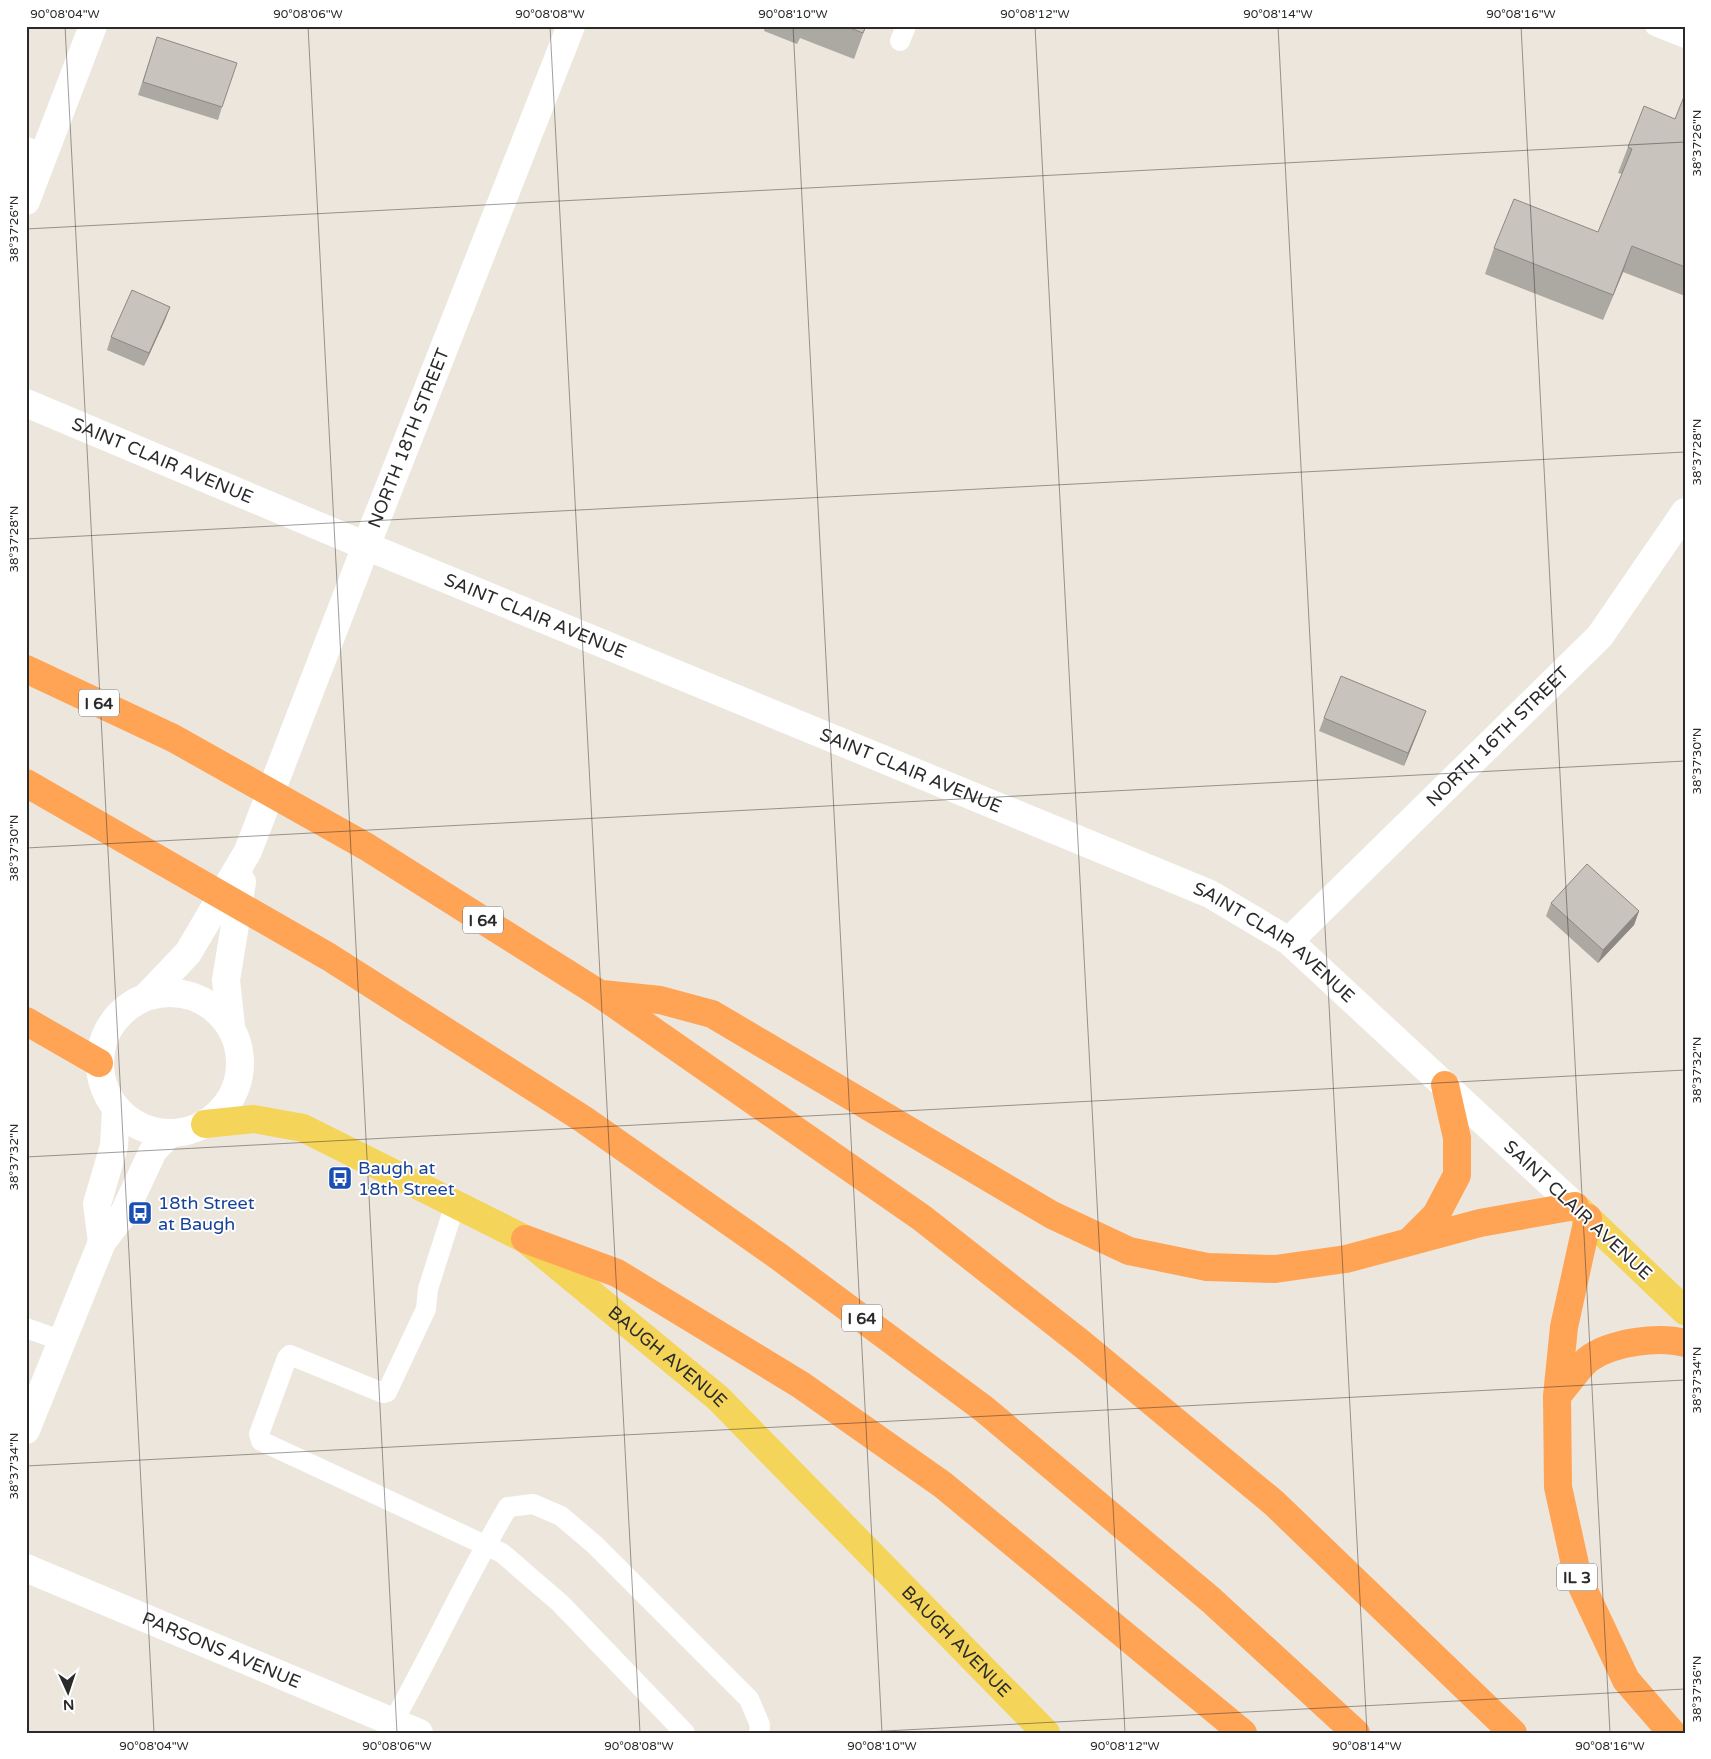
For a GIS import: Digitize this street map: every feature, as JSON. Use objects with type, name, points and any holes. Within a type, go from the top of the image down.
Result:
[{"type":"highway","name":"I 64","points":[[26,669],[173,738],[367,847],[600,994],[922,1218],[1082,1344],[1274,1504],[1513,1733]]},
{"type":"highway","name":"I 64","points":[[26,783],[329,957],[583,1119],[778,1256],[984,1409],[1211,1600],[1356,1733]]},
{"type":"highway","points":[[600,994],[660,1000],[712,1014],[1052,1215],[1129,1250],[1207,1266],[1275,1269],[1346,1259],[1480,1223],[1582,1212],[1564,1327],[1557,1396]]},
{"type":"highway","points":[[26,1021],[99,1063]]},
{"type":"highway","points":[[1410,1241],[1436,1215],[1457,1175],[1457,1138],[1445,1085]]},
{"type":"highway","points":[[525,1239],[616,1273],[801,1385],[943,1485],[1243,1733]]},
{"type":"highway","points":[[1557,1396],[1590,1358],[1623,1343],[1672,1340],[1685,1343]]},
{"type":"highway","name":"IL 3","points":[[1557,1396],[1558,1488],[1578,1578],[1626,1680],[1672,1733]]},
{"type":"main road","points":[[26,201],[35,150],[92,26]]},
{"type":"main road","name":"NORTH 18TH STREET","points":[[147,996],[188,953],[248,851],[571,26]]},
{"type":"main road","name":"SAINT CLAIR AVENUE","points":[[26,403],[366,546],[1210,894],[1289,941],[1582,1212],[1685,1311]]},
{"type":"main road","name":"NORTH 16TH STREET","points":[[1289,941],[1600,636],[1685,512]]},
{"type":"main road","name":"NORTH 18TH STREET","points":[[231,1027],[226,980],[248,851]]},
{"type":"main road","points":[[170,992],[188,995],[205,1002],[220,1013],[231,1027],[238,1044],[240,1062],[238,1081],[231,1098],[220,1112],[205,1124],[188,1131],[170,1133],[151,1131],[134,1123],[116,1109],[102,1081],[99,1063],[102,1044],[108,1027],[120,1013],[134,1002],[147,996],[170,992]]},
{"type":"main road","points":[[102,1242],[97,1204],[114,1146],[116,1109]]},
{"type":"main road","name":"BAUGH AVENUE","points":[[205,1124],[254,1119],[303,1128],[525,1239],[718,1398],[1046,1733]]},
{"type":"main road","points":[[26,1430],[102,1242],[123,1215],[153,1151],[170,1133]]},
{"type":"main road","name":"PARSONS AVENUE","points":[[26,1568],[418,1733]]},
{"type":"lane","points":[[1654,26],[1685,38]]},
{"type":"lane","points":[[455,1204],[428,1290],[426,1309],[386,1392],[383,1393],[290,1355],[287,1358],[259,1434],[261,1441],[502,1553],[560,1603],[685,1733]]},
{"type":"lane","points":[[26,1328],[63,1342]]},
{"type":"lane","points":[[393,1722],[425,1665],[485,1545],[508,1507],[532,1504],[561,1516],[595,1545],[749,1699],[760,1725],[759,1733]]},
{"type":"building","points":[[845,26],[866,26],[863,33]]},
{"type":"building","points":[[157,37],[237,63],[222,107],[143,82]]},
{"type":"building","points":[[1685,94],[1685,267],[1632,246],[1613,295],[1494,248],[1514,199],[1598,232],[1632,149],[1628,147],[1644,106],[1675,119]]},
{"type":"building","points":[[132,290],[170,307],[149,353],[111,337]]},
{"type":"building","points":[[1341,676],[1426,711],[1408,753],[1324,718]]},
{"type":"building","points":[[1587,864],[1639,911],[1603,950],[1551,903]]},
{"type":"place","name":"Baugh at 18th Street","points":[[340,1178]]},
{"type":"place","name":"18th Street at Baugh","points":[[140,1213]]}]
